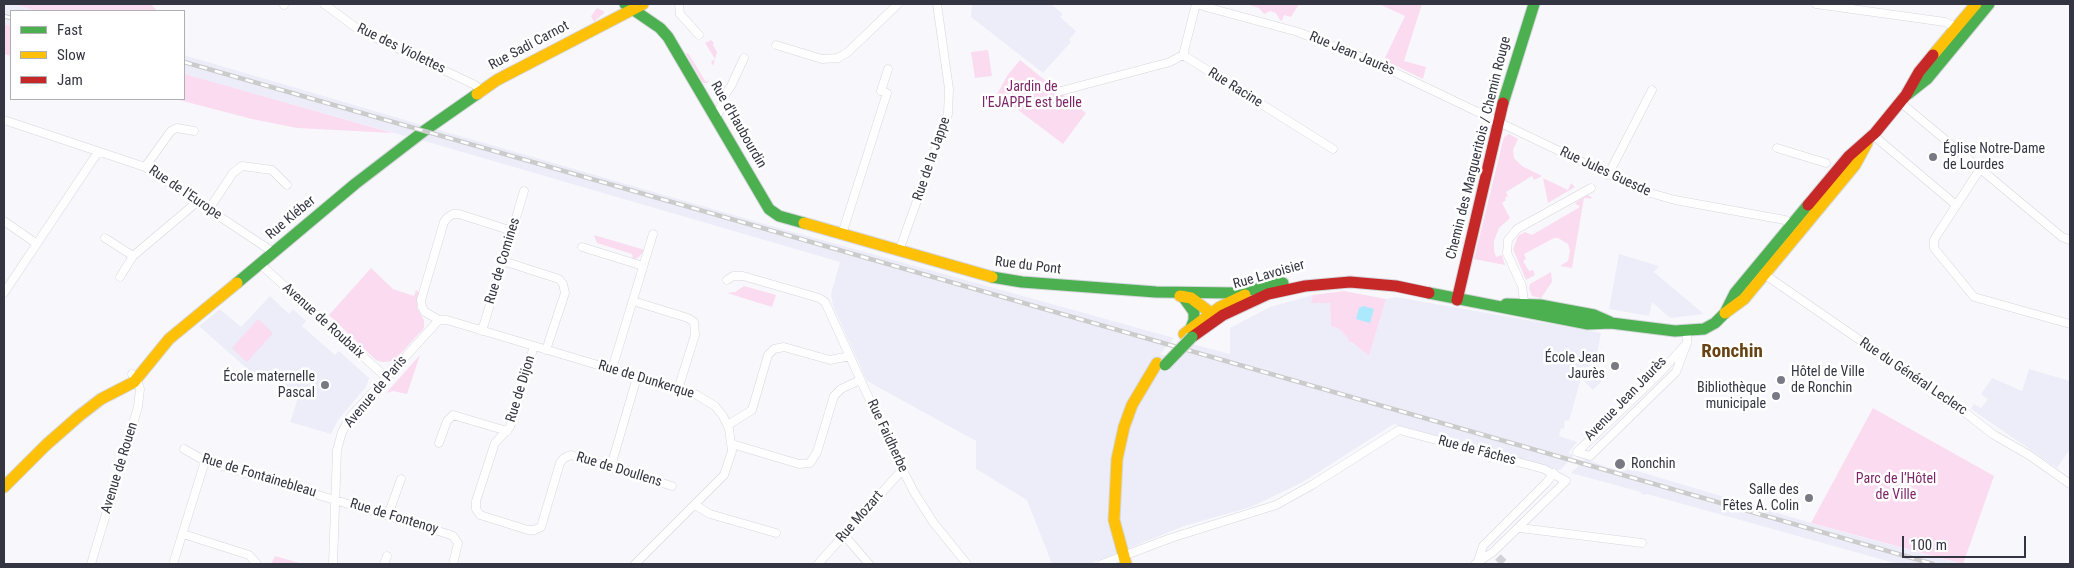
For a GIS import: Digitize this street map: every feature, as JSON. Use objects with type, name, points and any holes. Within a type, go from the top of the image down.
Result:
[{"type":"main road","name":"Chemin des Margueritois / Chemin Rouge","points":[[1457,297],[1508,84],[1534,4]]},
{"type":"main road","points":[[1687,337],[1709,327],[1725,313],[1733,295],[1760,271],[1796,228],[1855,165],[1870,138],[1903,98],[1915,77],[1976,4]]},
{"type":"main road","points":[[1903,98],[1927,79],[1989,4]]},
{"type":"main road","name":"Rue Sadi Carnot","points":[[434,123],[501,77],[633,6]]},
{"type":"main road","name":"Rue d'Haubourdin","points":[[633,6],[663,30],[668,37],[772,212],[783,218],[899,251]]},
{"type":"main road","name":"Rue Kléber","points":[[4,487],[46,445],[79,416],[101,400],[125,388],[170,339],[273,252],[434,123]]},
{"type":"main road","points":[[1796,228],[1831,167],[1870,138]]},
{"type":"main road","name":"Rue du Pont","points":[[899,251],[981,275],[1006,280],[1156,292],[1234,293],[1291,281]]},
{"type":"main road","name":"Rue Lavoisier","points":[[1126,562],[1116,534],[1114,507],[1115,475],[1120,443],[1132,405],[1161,364],[1189,334],[1240,297],[1291,281],[1332,276],[1360,276],[1398,282],[1457,297]]},
{"type":"main road","name":"Rue Lavoisier","points":[[1215,314],[1277,291],[1332,283],[1376,283],[1513,305],[1525,309],[1540,305],[1587,314],[1611,323],[1658,330],[1687,337]]},
{"type":"main road","name":"Rue du Pont","points":[[1156,292],[1190,298],[1215,314]]},
{"type":"main road","points":[[1194,293],[1207,298],[1215,314]]},
{"type":"main road","points":[[1175,295],[1185,299],[1192,306],[1194,320],[1189,334]]},
{"type":"main road","name":"Rue Lavoisier","points":[[1126,562],[1120,509],[1120,480],[1129,434],[1139,402],[1161,364]]},
{"type":"street","name":"Rue des Violettes","points":[[324,4],[366,33],[475,85],[480,90]]},
{"type":"street","points":[[679,4],[680,14],[699,35]]},
{"type":"street","points":[[776,45],[827,60],[838,58],[848,52],[898,4]]},
{"type":"street","name":"Rue de la Jappe","points":[[899,251],[948,114],[949,89],[937,4]]},
{"type":"street","points":[[1061,91],[1170,62],[1182,55],[1197,4]]},
{"type":"street","name":"Rue Jean Jaurès","points":[[1197,4],[1304,34],[1382,65],[1499,122]]},
{"type":"street","points":[[1816,4],[1945,22],[1956,27]]},
{"type":"street","name":"Rue Racine","points":[[1182,55],[1333,149]]},
{"type":"street","points":[[716,116],[744,58]]},
{"type":"street","points":[[842,234],[887,93],[881,91],[888,69]]},
{"type":"street","points":[[1608,175],[1652,90]]},
{"type":"street","points":[[1903,98],[1980,169],[2062,237],[2070,240]]},
{"type":"street","name":"Rue de l'Europe","points":[[4,120],[146,167],[273,252]]},
{"type":"street","name":"Rue Jules Guesde","points":[[1499,122],[1608,175],[1655,195],[1785,220],[1796,228]]},
{"type":"street","points":[[146,167],[170,130],[177,128],[194,131]]},
{"type":"street","points":[[1870,138],[1956,205]]},
{"type":"street","points":[[1777,148],[1831,167]]},
{"type":"street","points":[[4,293],[98,152]]},
{"type":"street","points":[[209,209],[233,172],[242,166],[272,170],[287,185]]},
{"type":"street","points":[[1980,169],[1937,235],[1933,245],[1978,299],[2070,324]]},
{"type":"street","points":[[1525,309],[1522,286],[1508,253],[1508,240],[1517,229],[1592,188]]},
{"type":"street","name":"Rue de Comines","points":[[482,331],[524,191]]},
{"type":"street","points":[[120,277],[133,256],[197,202]]},
{"type":"street","points":[[439,320],[425,312],[421,302],[444,222],[447,218],[453,214],[459,214],[512,230]]},
{"type":"street","points":[[4,221],[37,244]]},
{"type":"street","points":[[612,370],[653,234]]},
{"type":"street","points":[[105,238],[133,256]]},
{"type":"street","points":[[582,247],[643,266]]},
{"type":"street","points":[[502,261],[559,278],[563,284],[565,293],[546,350]]},
{"type":"street","name":"Avenue de Roubaix","points":[[260,264],[387,378]]},
{"type":"street","name":"Rue du Général Leclerc","points":[[1760,271],[1967,414],[1989,432],[2029,455],[2070,484]]},
{"type":"street","name":"Rue Faidherbe","points":[[727,280],[733,276],[740,275],[822,300],[828,307],[902,470],[932,522],[966,564]]},
{"type":"street","points":[[632,301],[688,318],[694,322],[695,335],[678,389]]},
{"type":"street","name":"Rue de Dunkerque","points":[[439,320],[447,320],[694,394],[710,402],[719,411],[728,425],[732,444],[731,456],[724,475],[635,564]]},
{"type":"street","name":"Avenue de Paris","points":[[333,564],[337,450],[342,432],[352,416],[439,320]]},
{"type":"street","name":"Avenue Jean Jaurès","points":[[1687,337],[1676,372],[1590,456],[1577,452],[1659,374],[1687,337]]},
{"type":"street","name":"Rue de Dijon","points":[[507,432],[534,346]]},
{"type":"street","points":[[728,425],[752,410],[768,355],[774,349],[783,347],[830,360],[850,356]]},
{"type":"street","name":"Avenue de Rouen","points":[[91,564],[138,407],[140,389],[134,376]]},
{"type":"street","points":[[611,466],[637,377]]},
{"type":"street","points":[[732,444],[799,464],[810,462],[817,452],[834,396],[841,389],[860,380]]},
{"type":"street","points":[[440,443],[447,421],[453,415],[507,432]]},
{"type":"street","name":"Rue de Fâches","points":[[1126,562],[1176,536],[1276,506],[1399,430],[1554,473]]},
{"type":"street","name":"Rue de Doullens","points":[[507,432],[495,442],[476,501],[476,509],[480,515],[528,530],[536,530],[544,523],[560,462],[566,456],[576,456],[672,486]]},
{"type":"street","name":"Rue de Fontainebleau","points":[[184,449],[205,461],[335,500]]},
{"type":"street","points":[[173,564],[205,461]]},
{"type":"street","name":"Rue Mozart","points":[[818,564],[902,470]]},
{"type":"street","points":[[1554,473],[1566,481],[1494,554],[1477,563],[1483,546],[1546,484],[1554,473]]},
{"type":"street","points":[[388,515],[401,479]]},
{"type":"street","name":"Rue de Fontenoy","points":[[335,500],[453,536],[458,547],[453,564]]},
{"type":"street","points":[[695,505],[710,514],[776,533]]},
{"type":"street","points":[[1520,528],[1563,534],[1571,532],[1642,543]]},
{"type":"street","points":[[182,534],[249,555],[257,564]]},
{"type":"street","points":[[844,535],[868,564]]},
{"type":"street","points":[[384,564],[387,556]]},
{"type":"street","points":[[1102,564],[1126,562]]},
{"type":"shaded area","points":[[4,4],[13,4],[34,10],[10,10],[10,26],[4,24]]},
{"type":"shaded area","points":[[972,4],[1051,4],[1063,14],[1060,17],[1076,31],[1069,40],[1071,42],[1043,73],[971,17]]},
{"type":"shaded area","points":[[185,55],[422,125],[405,136],[185,74]]},
{"type":"shaded area","points":[[436,129],[768,225],[1174,338],[1160,354],[1177,359],[1192,344],[1230,354],[1230,328],[1270,307],[1313,295],[1312,303],[1330,303],[1331,326],[1339,329],[1348,338],[1348,341],[1369,356],[1386,299],[1396,297],[1601,333],[1596,359],[1589,367],[1602,381],[1593,390],[1581,378],[1569,421],[1565,420],[1564,429],[1561,428],[1559,436],[1577,442],[1568,453],[1574,455],[1560,470],[1394,424],[1303,482],[1251,507],[1184,526],[1090,564],[1052,564],[1027,500],[976,469],[976,441],[867,381],[833,306],[831,294],[840,262],[421,140]]},
{"type":"shaded area","points":[[1619,254],[1659,266],[1654,272],[1704,314],[1670,318],[1652,302],[1649,316],[1609,309]]},
{"type":"shaded area","points":[[270,296],[289,314],[293,309],[306,321],[302,326],[335,355],[339,351],[369,378],[366,387],[338,420],[331,434],[290,422],[298,398],[272,374],[266,381],[257,373],[254,375],[199,326],[220,309],[241,327]]},
{"type":"shaded area","points":[[2029,369],[2070,381],[2070,449],[2057,468],[1971,409],[1974,404],[1981,408],[1988,399],[1981,394],[1992,378],[2022,391]]},
{"type":"shaded area","points":[[1586,459],[1609,468],[1626,471],[1627,469],[1634,470],[1828,528],[1962,564],[1898,564],[1571,473]]},
{"type":"green space","points":[[13,4],[151,4],[156,10],[34,10]]},
{"type":"green space","points":[[1246,4],[1299,4],[1291,17],[1284,15],[1282,21],[1276,13],[1270,11],[1264,14],[1259,8]]},
{"type":"green space","points":[[1379,4],[1422,4],[1404,61],[1426,67],[1423,79],[1384,60],[1405,16]]},
{"type":"green space","points":[[597,8],[605,12],[594,22],[591,16]]},
{"type":"green space","points":[[4,24],[10,26],[10,56],[4,54]]},
{"type":"green space","points":[[711,40],[717,52],[715,59],[705,43]]},
{"type":"green space","points":[[988,50],[992,76],[975,78],[971,52]]},
{"type":"green space","points":[[688,53],[706,82],[710,79],[707,83],[703,83],[686,54]]},
{"type":"green space","name":"Jardin de l'EJAPPE est belle","points":[[1020,60],[1086,113],[1063,144],[997,94],[1007,76]]},
{"type":"green space","points":[[185,74],[393,133],[297,128],[252,119],[179,100],[185,100]]},
{"type":"green space","points":[[1509,134],[1518,139],[1513,150],[1514,158],[1522,166],[1542,176],[1534,180],[1532,176],[1506,192],[1508,196],[1502,203],[1510,218],[1499,228],[1494,241],[1496,257],[1502,255],[1505,265],[1474,259],[1504,137]]},
{"type":"green space","points":[[1543,178],[1568,190],[1571,183],[1575,187],[1548,203]]},
{"type":"green space","points":[[1587,195],[1592,197],[1591,199],[1584,198],[1572,268],[1560,266],[1568,261],[1570,251],[1568,244],[1558,238],[1554,238],[1524,254],[1526,259],[1523,261],[1529,271],[1533,270],[1535,275],[1526,280],[1513,249],[1518,236],[1525,232],[1532,235],[1580,207],[1575,203]]},
{"type":"green space","points":[[594,235],[645,250],[639,257],[633,260],[632,254],[597,243]]},
{"type":"green space","points":[[371,268],[393,289],[414,296],[416,290],[419,292],[417,308],[424,320],[424,328],[394,361],[382,362],[376,360],[329,315]]},
{"type":"green space","points":[[1551,272],[1552,282],[1541,298],[1532,296],[1529,288],[1530,284]]},
{"type":"green space","points":[[744,286],[776,295],[772,307],[727,293],[735,292]]},
{"type":"green space","points":[[1344,291],[1386,299],[1369,356],[1348,341],[1348,338],[1339,329],[1331,326],[1330,303],[1311,303],[1313,295]]},
{"type":"green space","points":[[258,319],[273,333],[247,362],[232,348]]},
{"type":"green space","points":[[420,355],[407,394],[393,391],[386,393]]},
{"type":"green space","name":"Parc de l’Hôtel de Ville","points":[[1873,408],[1994,476],[1963,564],[1811,523]]},
{"type":"green space","points":[[275,556],[303,564],[271,564]]},
{"type":"water","points":[[1363,306],[1374,309],[1370,323],[1356,319],[1359,308]]},
{"type":"tunnel","points":[[1498,557],[1505,564]]},
{"type":"railway","points":[[4,16],[10,18]]},
{"type":"railway","points":[[185,62],[1933,564]]},
{"type":"traffic: fast","points":[[625,4],[660,28],[668,37],[769,209],[779,216],[804,223]]},
{"type":"traffic: fast","points":[[1503,103],[1534,4]]},
{"type":"traffic: fast","points":[[1908,94],[1927,79],[1989,4]]},
{"type":"traffic: fast","points":[[237,283],[355,184],[424,131],[477,94]]},
{"type":"traffic: fast","points":[[1429,293],[1588,324],[1611,323],[1675,331],[1704,329],[1715,323],[1725,313],[1735,293],[1808,205]]},
{"type":"traffic: fast","points":[[992,277],[1022,282],[1156,292],[1234,293],[1283,283]]},
{"type":"traffic: fast","points":[[1184,298],[1194,312],[1191,328]]},
{"type":"traffic: fast","points":[[1506,304],[1540,305],[1594,315],[1610,322]]},
{"type":"traffic: fast","points":[[1165,365],[1192,337]]},
{"type":"traffic: slow","points":[[477,94],[497,80],[643,4]]},
{"type":"traffic: slow","points":[[1933,55],[1976,4]]},
{"type":"traffic: slow","points":[[1725,313],[1744,299],[1855,165],[1867,143]]},
{"type":"traffic: slow","points":[[804,223],[992,277]]},
{"type":"traffic: slow","points":[[4,487],[46,445],[79,416],[101,399],[134,382],[169,339],[237,283]]},
{"type":"traffic: slow","points":[[1184,334],[1220,307],[1245,295]]},
{"type":"traffic: slow","points":[[1180,296],[1191,298],[1215,316]]},
{"type":"traffic: slow","points":[[1126,564],[1114,520],[1117,459],[1124,427],[1132,405],[1157,363]]},
{"type":"traffic: jam","points":[[1808,205],[1849,156],[1875,133],[1906,95],[1919,72],[1933,55]]},
{"type":"traffic: jam","points":[[1457,300],[1503,103]]},
{"type":"traffic: jam","points":[[1192,337],[1223,315],[1268,294],[1305,286],[1350,282],[1396,286],[1429,293]]},
{"type":"place","name":"Église Notre-Dame de Lourdes","points":[[1933,157]]},
{"type":"place","name":"École Jean Jaurès","points":[[1615,366]]},
{"type":"place","name":"Hôtel de Ville de Ronchin","points":[[1781,380]]},
{"type":"place","name":"École maternelle Pascal","points":[[325,385]]},
{"type":"place","name":"Bibliothèque municipale","points":[[1776,396]]},
{"type":"place","name":"Ronchin","points":[[1620,464]]},
{"type":"place","name":"Salle des Fêtes A. Colin","points":[[1809,498]]},
{"type":"district","name":"Ronchin","points":[[1732,352]]}]
